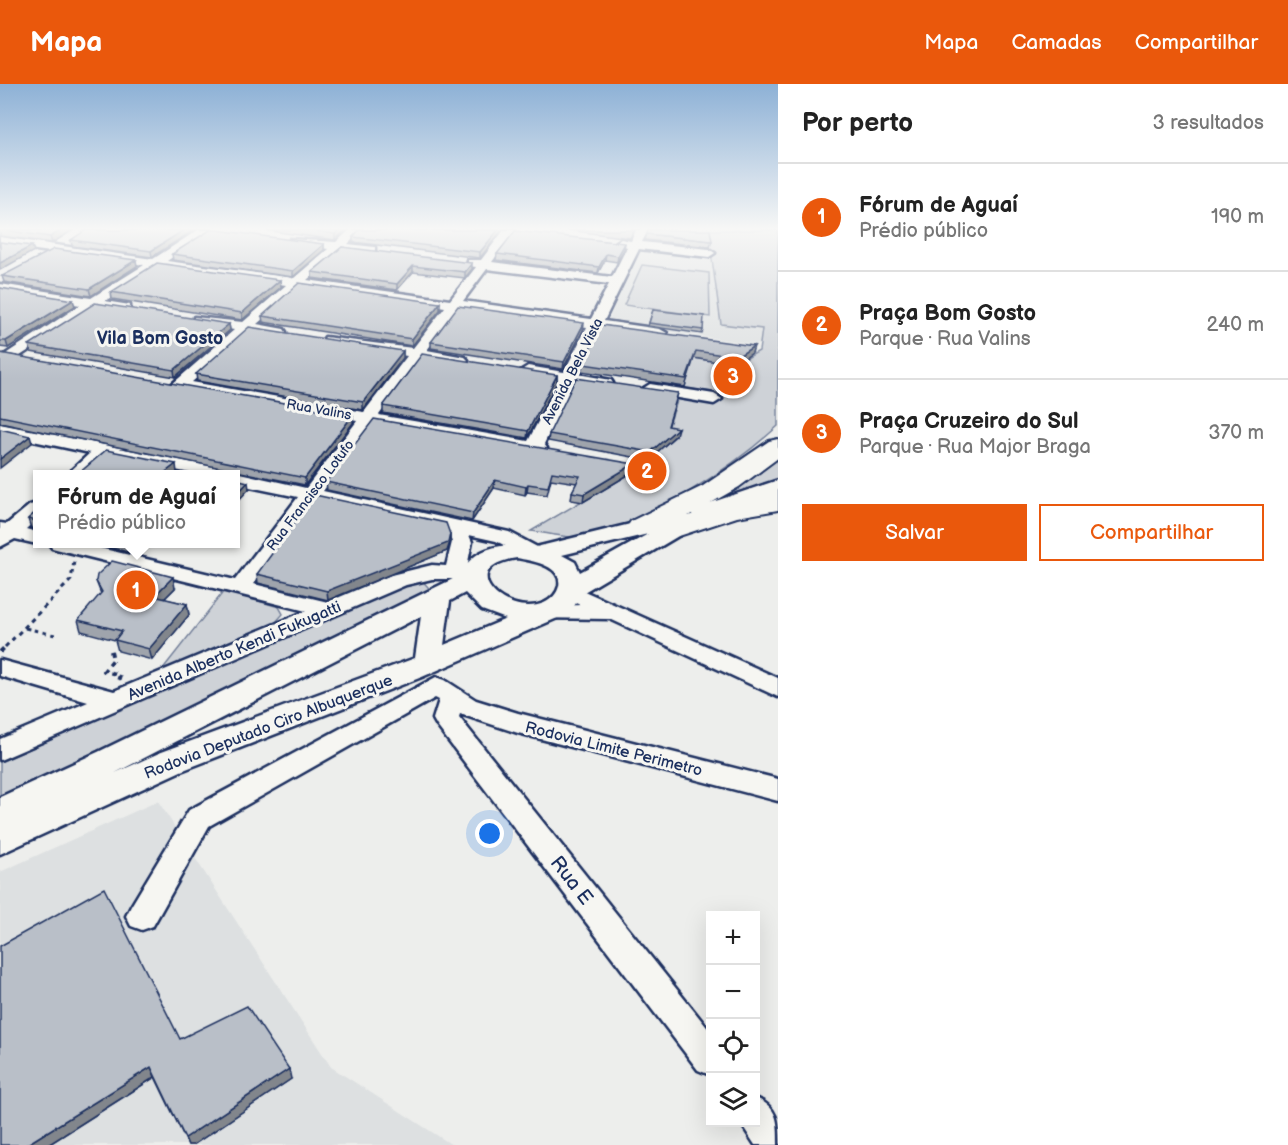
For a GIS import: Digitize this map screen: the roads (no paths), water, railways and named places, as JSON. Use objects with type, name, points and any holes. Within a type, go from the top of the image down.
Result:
[{"type":"highway","points":[[641,527],[681,510],[719,489],[778,446]]},
{"type":"highway","points":[[669,531],[732,510],[778,502]]},
{"type":"main road","points":[[692,517],[573,590],[562,606],[538,614],[501,610],[477,593],[467,575],[489,556],[502,552],[536,553],[692,517],[778,487]]},
{"type":"main road","points":[[536,553],[564,567],[572,576],[573,590]]},
{"type":"main road","name":"Rodovia Deputado Ciro Albuquerque","points":[[0,812],[109,761],[437,597],[467,575]]},
{"type":"main road","points":[[437,597],[439,682]]},
{"type":"main road","name":"Rodovia Deputado Ciro Albuquerque","points":[[0,839],[170,762],[439,682],[538,614]]},
{"type":"street","points":[[6,354],[130,280]]},
{"type":"street","points":[[279,280],[673,335]]},
{"type":"street","points":[[179,385],[300,280]]},
{"type":"street","name":"Rua Francisco Lotufo","points":[[240,588],[472,280]]},
{"type":"street","points":[[605,280],[617,281]]},
{"type":"street","name":"Avenida Bela Vista","points":[[534,447],[617,281]]},
{"type":"street","points":[[0,288],[140,311]]},
{"type":"street","points":[[187,318],[291,334]]},
{"type":"street","points":[[314,337],[476,362]]},
{"type":"street","points":[[6,354],[35,359]]},
{"type":"street","points":[[511,368],[714,399]]},
{"type":"street","name":"Rua Valins","points":[[157,381],[557,451]]},
{"type":"street","points":[[0,429],[199,470]]},
{"type":"street","points":[[81,470],[103,451]]},
{"type":"street","points":[[240,479],[502,537],[536,553]]},
{"type":"street","points":[[4,534],[33,511]]},
{"type":"street","points":[[455,526],[462,542],[467,575]]},
{"type":"street","points":[[4,534],[33,538]]},
{"type":"street","points":[[79,548],[329,609]]},
{"type":"street","name":"Avenida Alberto Kendi Fukugatti","points":[[0,750],[399,580],[432,572],[467,575]]},
{"type":"street","points":[[573,590],[778,688]]},
{"type":"street","points":[[538,614],[617,612]]},
{"type":"street","points":[[0,668],[116,701]]},
{"type":"street","points":[[142,916],[199,818],[439,682]]},
{"type":"street","name":"Rodovia Limite Perimetro","points":[[439,682],[518,723],[778,790]]},
{"type":"street","name":"Rua E","points":[[439,682],[446,719],[706,1052]]},
{"type":"street","points":[[760,1121],[778,1144]]},
{"type":"place","name":"Praça Cruzeiro do Sul","points":[[733,376]]},
{"type":"place","name":"Praça Bom Gosto","points":[[647,471]]},
{"type":"place","name":"Fórum de Aguaí","points":[[136,590]]},
{"type":"district","name":"Vila Bom Gosto","points":[[160,338]]}]
